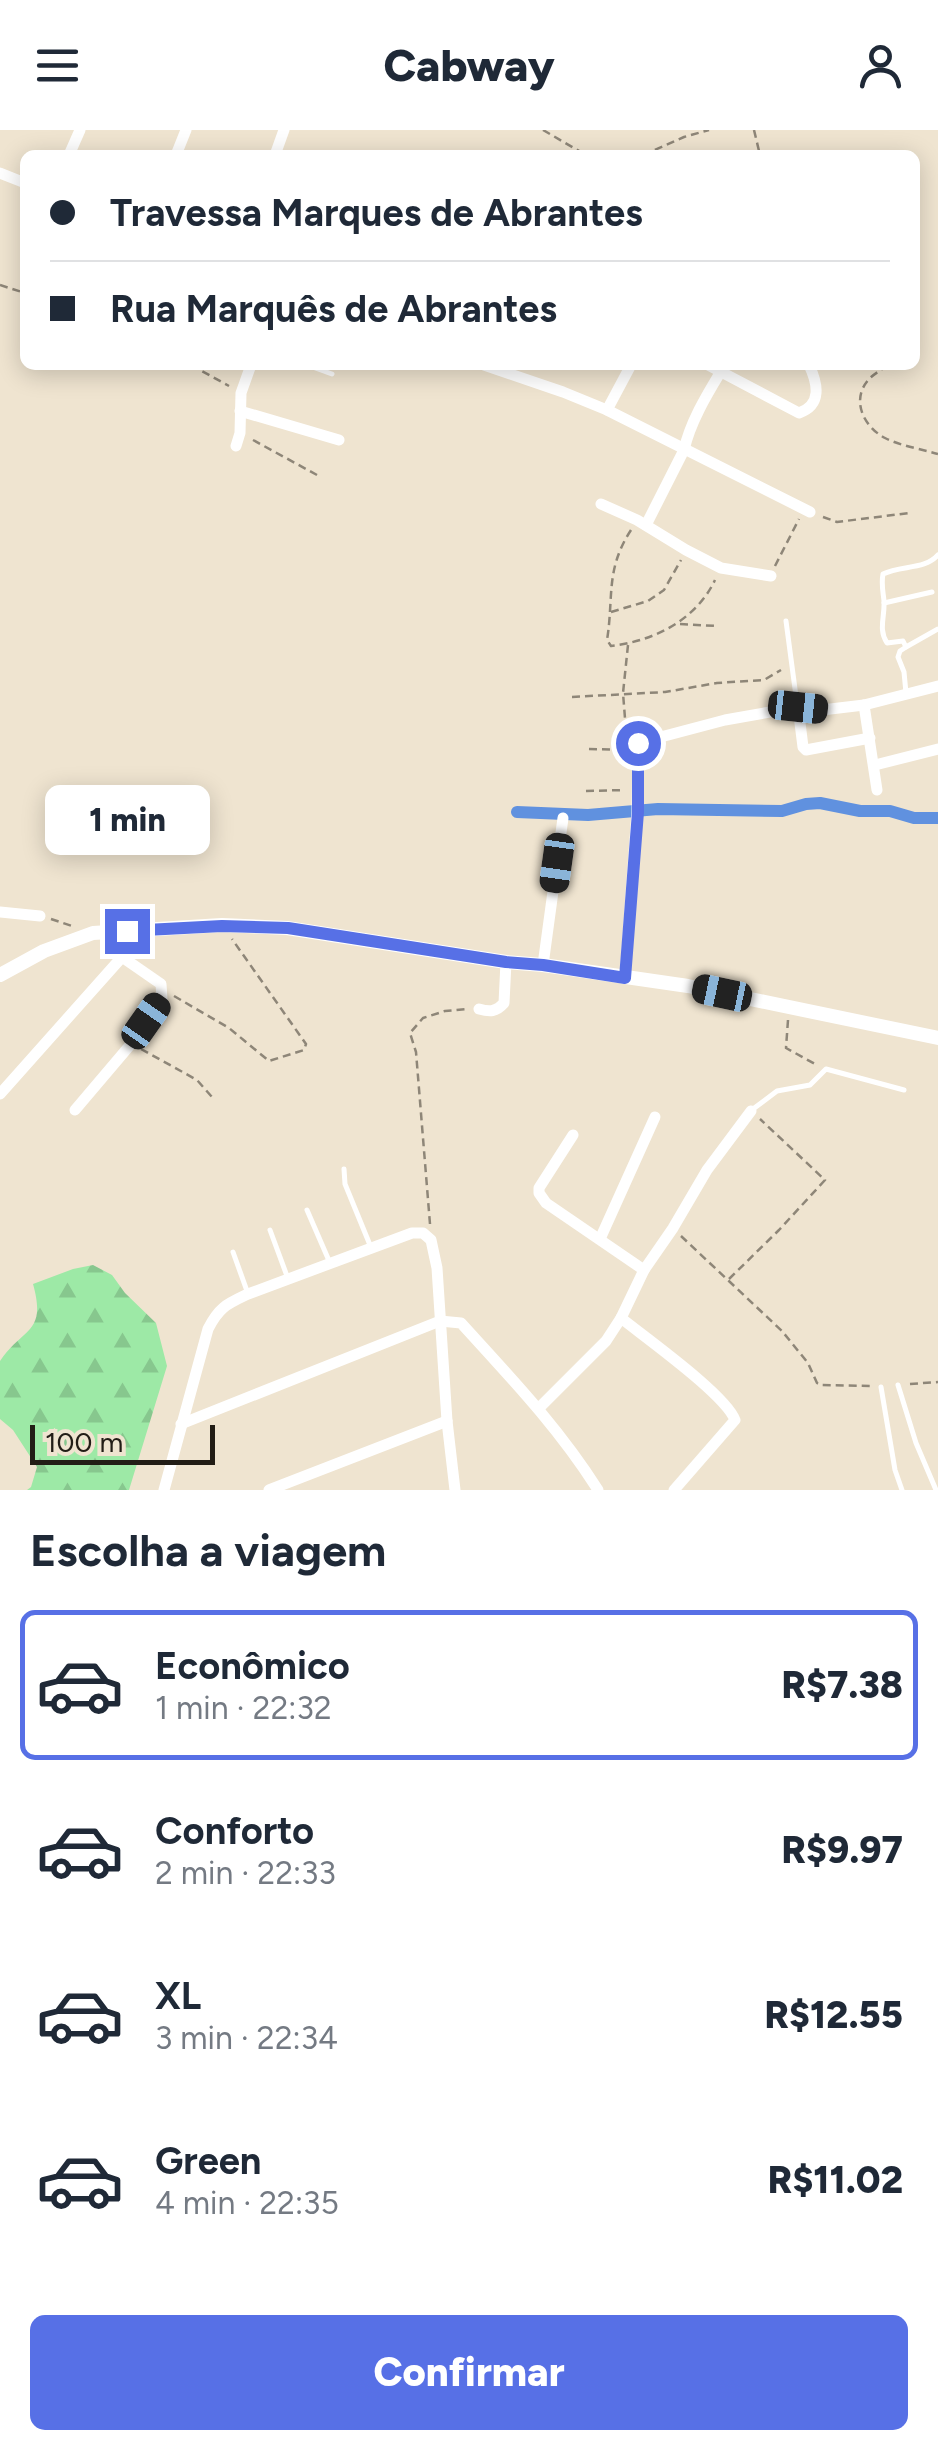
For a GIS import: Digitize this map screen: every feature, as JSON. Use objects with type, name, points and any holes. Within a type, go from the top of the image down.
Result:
[{"type":"street","points":[[238,440],[241,393],[249,370]]},
{"type":"street","points":[[499,370],[607,410],[810,512]]},
{"type":"street","points":[[607,410],[628,370]]},
{"type":"street","points":[[716,370],[799,414],[812,406],[817,395],[811,370]]},
{"type":"street","points":[[641,523],[684,450],[720,373]]},
{"type":"street","points":[[240,411],[339,440]]},
{"type":"street","points":[[601,504],[721,568],[770,576]]},
{"type":"street","points":[[625,978],[638,812],[638,747],[725,720],[798,707],[822,710],[864,706],[938,686]]},
{"type":"street","points":[[864,706],[877,790]]},
{"type":"street","points":[[798,707],[806,750],[870,738]]},
{"type":"street","points":[[874,765],[938,750]]},
{"type":"street","points":[[543,965],[563,818]]},
{"type":"street","points":[[0,912],[40,916]]},
{"type":"street","points":[[0,975],[44,951],[93,933],[222,926],[288,928],[688,986],[938,1038]]},
{"type":"street","points":[[0,1094],[122,957],[128,944],[127,931]]},
{"type":"street","points":[[76,1110],[131,1044],[162,998],[161,984],[122,957]]},
{"type":"street","points":[[479,1009],[490,1012],[504,1003],[506,962]]},
{"type":"street","points":[[539,1408],[606,1341],[644,1270],[707,1170],[751,1111]]},
{"type":"street","points":[[600,1239],[655,1117]]},
{"type":"street","points":[[573,1135],[538,1194],[644,1270]]},
{"type":"street","points":[[164,1490],[216,1312],[248,1294],[412,1232],[423,1233],[431,1240],[437,1268],[454,1490]]},
{"type":"street","points":[[621,1318],[713,1392],[733,1413],[735,1420],[728,1430],[674,1490]]},
{"type":"street","points":[[181,1424],[440,1321],[460,1323],[539,1408],[573,1450],[598,1490]]},
{"type":"street","points":[[268,1490],[447,1421]]},
{"type":"lane","points":[[320,370],[332,374]]},
{"type":"lane","points":[[906,647],[903,641],[887,643],[884,639],[883,574],[932,562],[938,555]]},
{"type":"lane","points":[[884,604],[932,592]]},
{"type":"lane","points":[[786,621],[798,707]]},
{"type":"lane","points":[[906,696],[900,651],[938,629]]},
{"type":"lane","points":[[751,1111],[777,1090],[810,1084],[826,1069],[904,1090]]},
{"type":"lane","points":[[344,1169],[346,1184],[372,1248]]},
{"type":"lane","points":[[307,1210],[330,1263]]},
{"type":"lane","points":[[270,1230],[288,1278]]},
{"type":"lane","points":[[233,1252],[248,1294]]},
{"type":"lane","points":[[898,1385],[936,1490]]},
{"type":"lane","points":[[882,1386],[895,1470],[902,1490]]},
{"type":"path","points":[[543,130],[577,150]]},
{"type":"path","points":[[654,150],[708,130]]},
{"type":"path","points":[[200,370],[241,393]]},
{"type":"path","points":[[881,370],[863,388],[860,409],[868,426],[886,438],[938,454]]},
{"type":"path","points":[[238,440],[276,451],[317,475]]},
{"type":"path","points":[[770,576],[791,532],[800,518],[810,512],[837,522],[909,514]]},
{"type":"path","points":[[641,523],[622,543],[612,571],[607,640],[611,646],[628,644],[678,624],[706,600],[721,568]]},
{"type":"path","points":[[610,612],[648,601],[664,590],[686,550]]},
{"type":"path","points":[[678,624],[717,626]]},
{"type":"path","points":[[628,644],[623,693],[626,731],[638,747]]},
{"type":"path","points":[[572,696],[664,692],[764,680],[777,671],[793,668]]},
{"type":"path","points":[[589,750],[638,747]]},
{"type":"path","points":[[586,791],[637,793]]},
{"type":"path","points":[[40,916],[93,933]]},
{"type":"path","points":[[163,992],[229,1028],[268,1061],[304,1050],[306,1044],[241,951]]},
{"type":"path","points":[[789,1008],[786,1048],[826,1069]]},
{"type":"path","points":[[431,1240],[416,1052],[410,1033],[423,1018],[444,1011],[479,1009]]},
{"type":"path","points":[[131,1044],[197,1080],[212,1097]]},
{"type":"path","points":[[728,1280],[824,1180],[751,1111]]},
{"type":"path","points":[[673,1228],[782,1331],[808,1363],[817,1383],[882,1386]]},
{"type":"path","points":[[898,1385],[938,1382]]},
{"type":"green space","points":[[93,1265],[112,1275],[156,1323],[167,1366],[129,1490],[27,1490],[37,1467],[13,1430],[0,1419],[0,1361],[35,1321],[37,1300],[33,1284]]},
{"type":"waterway","points":[[517,812],[588,815],[658,809],[782,811],[820,803],[860,811],[890,811],[914,818],[938,818]]},
{"type":"route","points":[[127,931],[222,926],[288,928],[625,978],[638,812],[638,743]]}]
